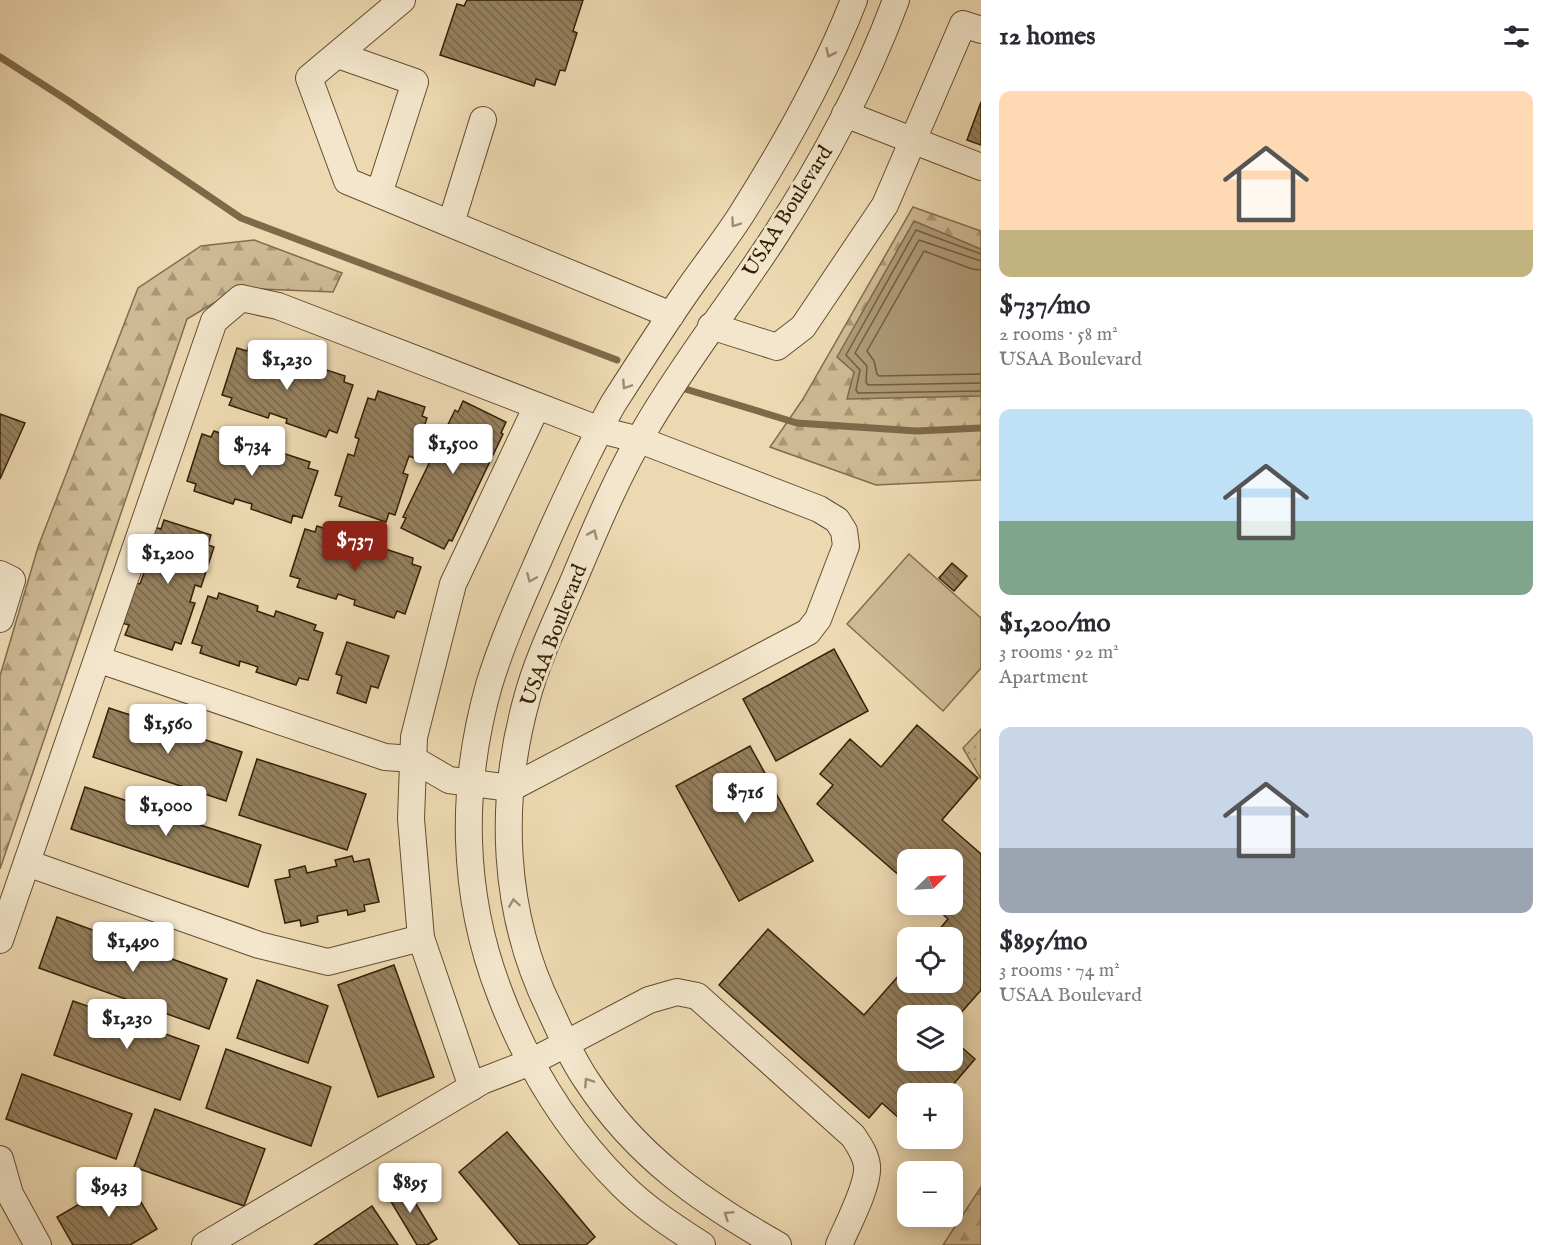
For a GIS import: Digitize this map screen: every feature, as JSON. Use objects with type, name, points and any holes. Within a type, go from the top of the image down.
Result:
[{"type":"street","points":[[402,0],[309,78],[347,181],[671,315]]},
{"type":"street","name":"USAA Boulevard","points":[[702,1245],[624,1188],[582,1143],[552,1101],[507,1012],[492,973],[477,920],[469,860],[476,742],[489,684],[505,640],[559,511],[611,408],[671,315],[740,217],[802,114],[854,0]]},
{"type":"street","name":"USAA Boulevard","points":[[778,1245],[692,1191],[651,1158],[613,1118],[586,1080],[543,997],[516,912],[509,857],[511,788],[515,749],[527,696],[596,528],[645,428],[711,326],[773,238],[836,133],[882,37],[896,0]]},
{"type":"street","points":[[711,326],[777,347],[803,327],[885,206],[963,24],[981,30]]},
{"type":"street","points":[[338,55],[414,82],[379,194]]},
{"type":"street","points":[[845,114],[981,167]]},
{"type":"street","points":[[451,223],[483,120]]},
{"type":"street","points":[[0,940],[27,863],[97,659],[214,321],[241,298],[278,306],[600,430],[640,440],[819,509],[837,520],[844,531],[846,546],[818,619],[808,632],[511,788],[449,780],[413,759],[385,757],[97,659]]},
{"type":"street","points":[[472,1087],[421,938],[411,819],[414,737],[453,584],[537,406]]},
{"type":"street","points":[[0,574],[12,580],[0,619]]},
{"type":"street","points":[[27,863],[259,945],[328,962],[421,938]]},
{"type":"street","points":[[205,1245],[482,1081],[531,1062],[649,1000],[677,992],[697,996],[853,1136],[863,1151],[867,1165],[866,1181],[839,1245]]},
{"type":"street","points":[[0,1159],[10,1194],[38,1245]]},
{"type":"green space","points":[[913,207],[981,231],[981,480],[876,485],[770,447],[803,399]]},
{"type":"green space","points":[[254,240],[342,273],[333,292],[239,288],[187,319],[0,869],[0,676],[38,547],[138,288],[201,246]]},
{"type":"green space","points":[[909,554],[981,618],[981,668],[943,711],[847,624]]},
{"type":"green space","points":[[981,729],[981,779],[963,748]]},
{"type":"green space","points":[[981,1187],[981,1245],[943,1245],[955,1227],[963,1227],[963,1214]]},
{"type":"water","points":[[914,221],[981,249],[981,396],[847,399],[854,372],[837,357]]},
{"type":"building","points":[[467,0],[583,0],[573,31],[577,33],[565,71],[560,70],[555,85],[536,79],[534,86],[440,55],[457,4],[464,6]]},
{"type":"building","points":[[981,102],[981,145],[967,140]]},
{"type":"building","points":[[249,345],[288,358],[287,363],[304,369],[305,363],[345,376],[344,382],[353,385],[337,433],[329,430],[326,437],[286,423],[287,419],[270,413],[268,418],[229,405],[232,398],[222,395],[237,348],[247,351]]},
{"type":"building","points":[[378,391],[425,407],[422,416],[427,418],[414,458],[409,456],[403,473],[408,475],[395,515],[389,513],[386,522],[339,506],[342,497],[335,495],[348,454],[354,456],[359,439],[355,437],[368,398],[375,400]]},
{"type":"building","points":[[463,401],[506,422],[501,433],[503,434],[452,541],[449,540],[444,549],[401,528],[406,518],[403,517],[455,410],[458,412]]},
{"type":"building","points":[[0,414],[25,423],[0,479]]},
{"type":"building","points":[[214,431],[253,444],[251,449],[268,455],[270,449],[310,462],[308,468],[318,471],[302,518],[293,515],[291,523],[251,509],[252,504],[235,499],[233,504],[194,491],[196,484],[187,481],[202,434],[211,437]]},
{"type":"building","points":[[164,520],[211,535],[208,545],[214,547],[201,587],[195,585],[190,602],[195,603],[181,644],[175,642],[172,650],[125,635],[129,625],[122,623],[135,583],[140,584],[146,567],[141,566],[154,527],[161,529]]},
{"type":"building","points":[[317,526],[356,539],[355,544],[372,550],[373,545],[413,558],[412,564],[421,567],[405,614],[397,611],[394,618],[354,605],[355,600],[338,594],[336,599],[297,587],[300,579],[290,576],[305,529],[315,532]]},
{"type":"building","points":[[952,563],[967,576],[954,591],[939,578]]},
{"type":"building","points":[[219,593],[258,606],[257,611],[274,617],[276,611],[316,625],[314,630],[323,633],[308,680],[299,678],[296,685],[256,672],[258,667],[240,661],[239,666],[200,653],[202,646],[192,643],[208,596],[217,599]]},
{"type":"building","points":[[347,642],[389,656],[378,688],[371,686],[366,703],[337,693],[342,676],[336,674]]},
{"type":"building","points":[[834,649],[868,711],[776,761],[743,699]]},
{"type":"building","points":[[109,708],[242,752],[226,801],[93,757]]},
{"type":"building","points":[[917,725],[978,778],[942,820],[981,854],[981,990],[963,1010],[963,1005],[897,1005],[897,1071],[963,1071],[963,1049],[975,1059],[954,1083],[897,1083],[897,1116],[882,1103],[869,1118],[719,985],[768,929],[864,1015],[897,978],[897,993],[963,993],[963,927],[941,927],[948,919],[944,915],[963,915],[963,849],[897,849],[897,873],[817,804],[833,785],[820,774],[850,739],[881,767]]},
{"type":"building","points":[[750,746],[813,861],[739,901],[676,786]]},
{"type":"building","points":[[257,759],[366,794],[347,850],[239,815]]},
{"type":"building","points":[[85,787],[261,845],[248,887],[71,829]]},
{"type":"building","points":[[352,856],[354,862],[369,859],[379,902],[364,905],[365,911],[348,915],[347,910],[317,916],[318,922],[301,926],[300,920],[285,923],[275,880],[290,877],[289,870],[305,866],[307,873],[337,866],[335,860]]},
{"type":"building","points":[[57,917],[227,979],[209,1029],[39,968]]},
{"type":"building","points":[[394,965],[434,1077],[378,1097],[338,985]]},
{"type":"building","points":[[257,980],[328,1006],[308,1063],[237,1038]]},
{"type":"building","points":[[73,1001],[199,1046],[180,1100],[54,1055]]},
{"type":"building","points":[[226,1049],[331,1087],[311,1146],[206,1108]]},
{"type":"building","points":[[22,1074],[132,1114],[116,1159],[6,1119]]},
{"type":"building","points":[[155,1109],[265,1149],[244,1206],[134,1167]]},
{"type":"building","points":[[507,1132],[595,1237],[586,1245],[520,1245],[459,1172]]},
{"type":"building","points":[[126,1177],[157,1229],[130,1245],[73,1245],[57,1217]]},
{"type":"building","points":[[401,1179],[437,1239],[427,1245],[417,1245],[384,1190]]},
{"type":"building","points":[[372,1206],[398,1245],[314,1245]]},
{"type":"waterway","points":[[0,57],[241,218],[617,360]]},
{"type":"waterway","points":[[682,388],[797,423],[917,431],[981,428]]}]
